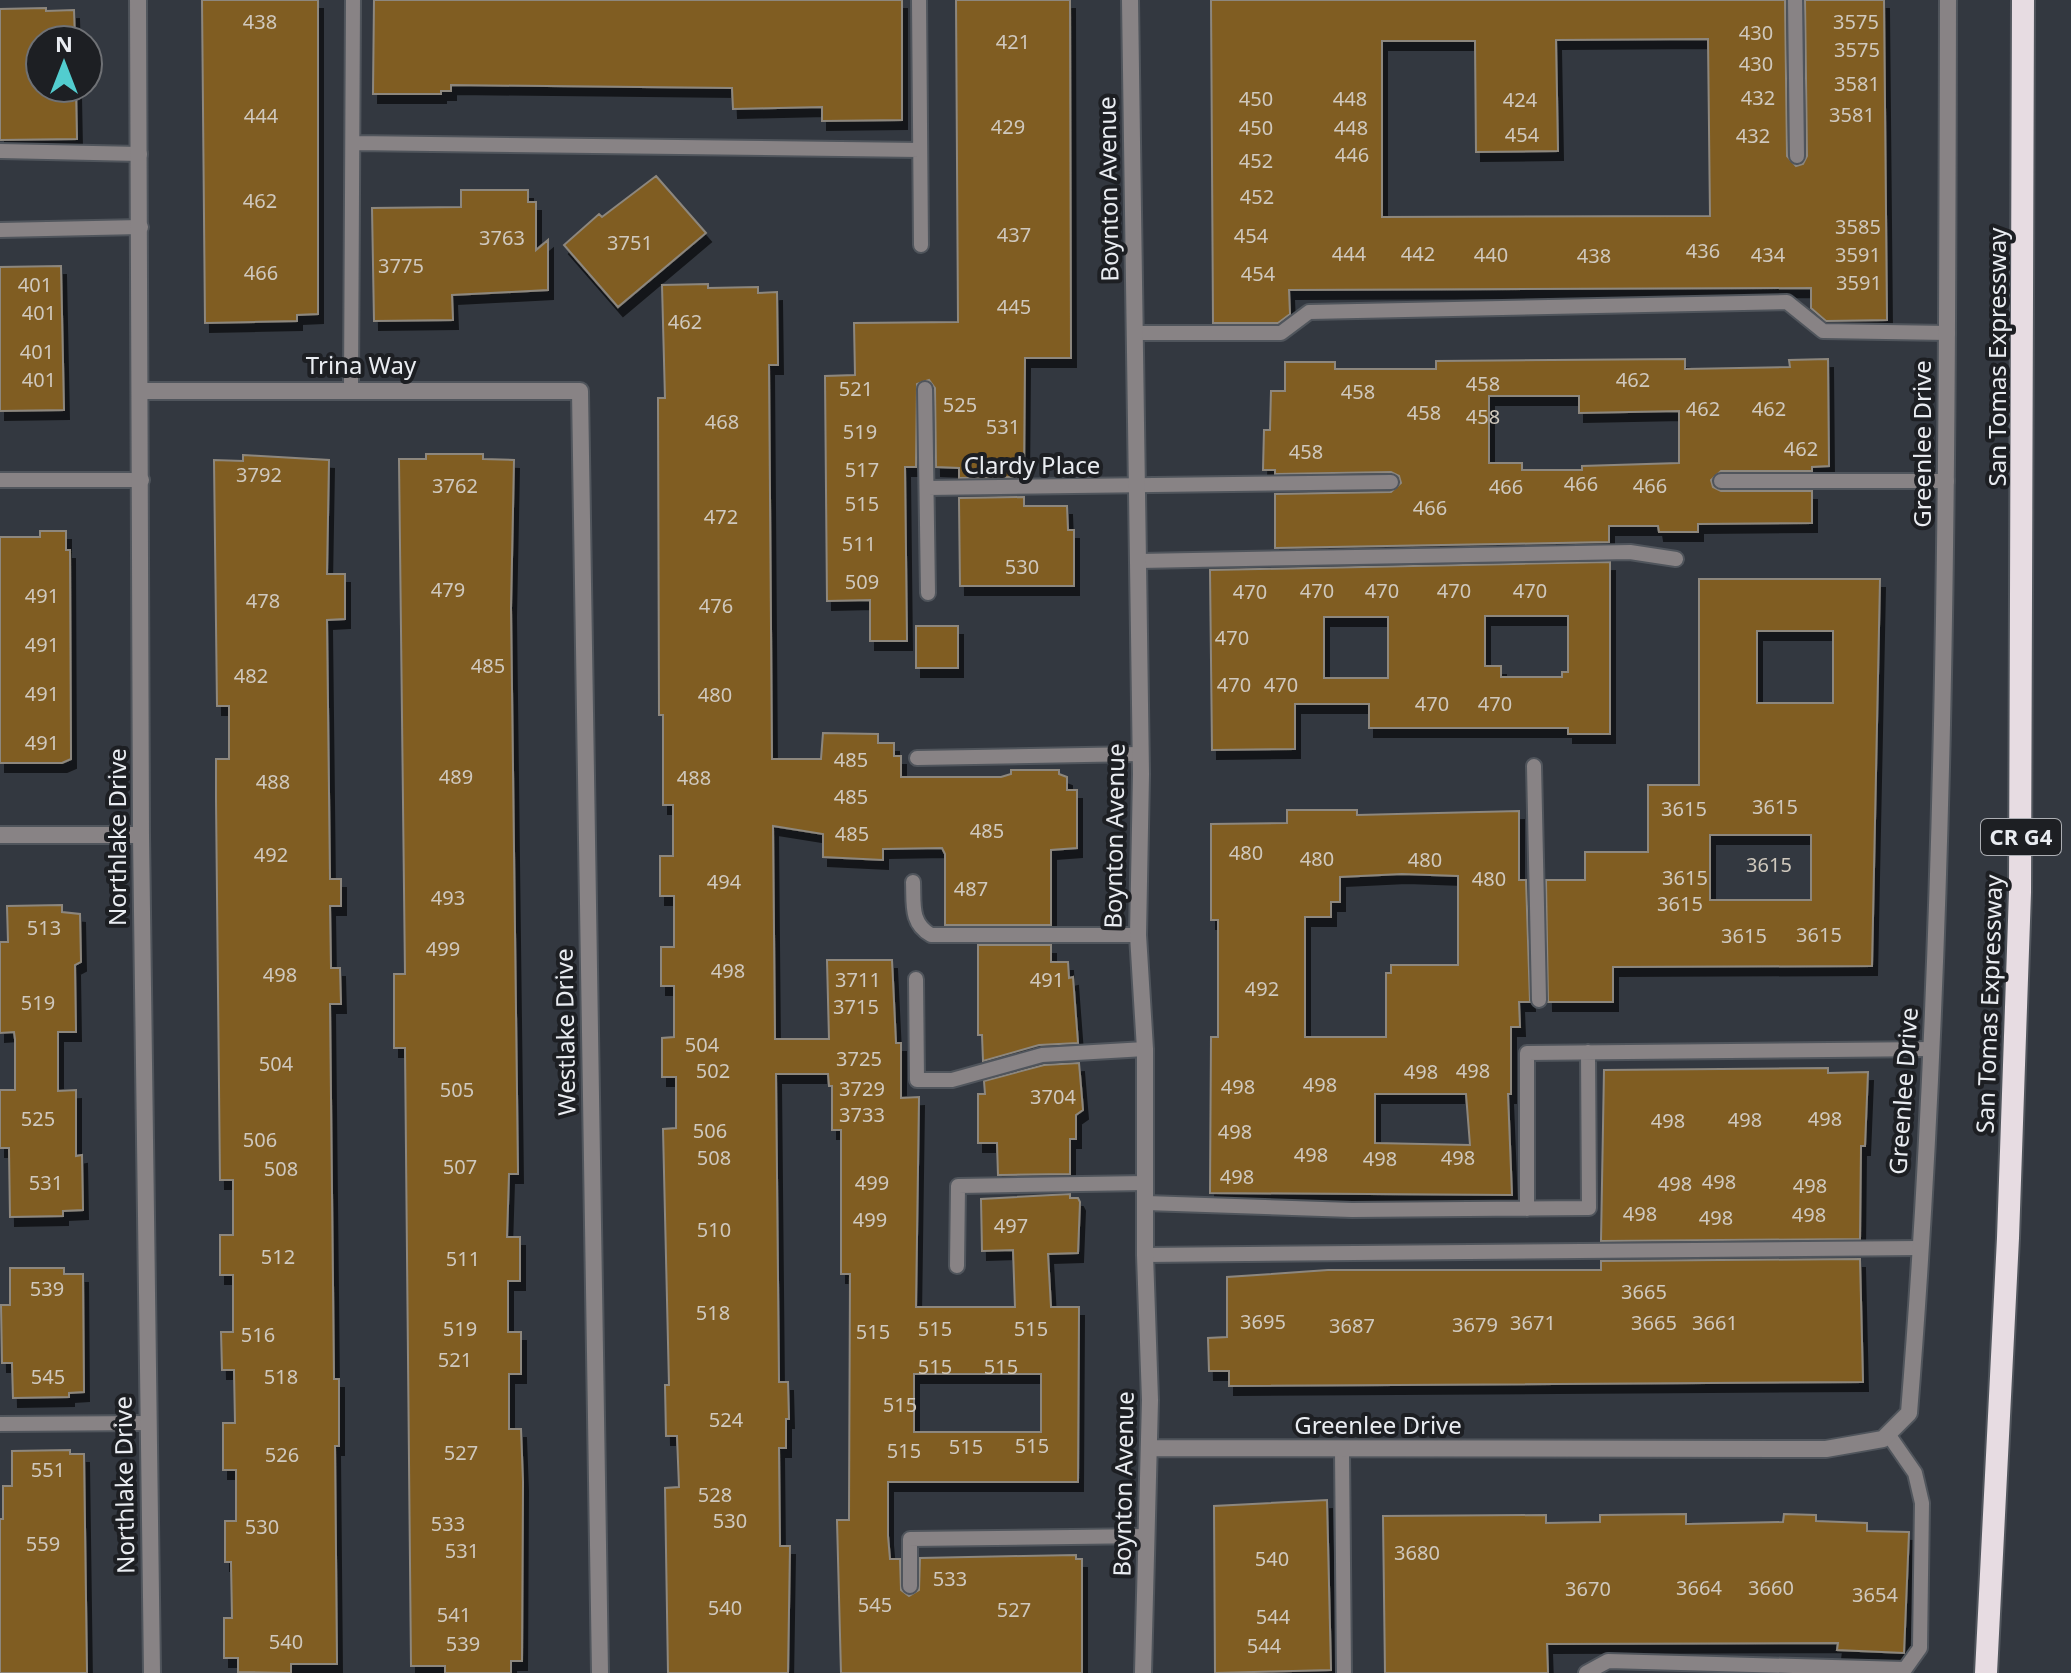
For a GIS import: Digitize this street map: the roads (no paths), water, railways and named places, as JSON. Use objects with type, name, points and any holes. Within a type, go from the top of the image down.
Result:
[{"type":"highway","name":"San Tomas Expressway","points":[[1986,1673],[2008,1238],[2020,892],[2023,0]]},
{"type":"street","name":"Northlake Drive","points":[[138,0],[142,391],[141,835],[152,1673]]},
{"type":"street","name":"Boynton Avenue","points":[[1130,0],[1139,561],[1138,935],[1145,1049],[1149,1448],[1143,1673]]},
{"type":"street","name":"Greenlee Drive","points":[[1149,1448],[1342,1451],[1826,1449],[1883,1439],[1909,1413],[1932,1049],[1947,481],[1948,0]]},
{"type":"street","name":"Trina Way","points":[[142,391],[580,391]]},
{"type":"street","name":"Westlake Drive","points":[[580,391],[600,1673]]},
{"type":"street","points":[[0,835],[141,835]]},
{"type":"lane","points":[[351,389],[353,0]]},
{"type":"lane","points":[[919,0],[921,245]]},
{"type":"lane","points":[[1795,0],[1797,156]]},
{"type":"lane","points":[[354,143],[920,150]]},
{"type":"lane","points":[[0,151],[140,154]]},
{"type":"lane","points":[[0,230],[141,227]]},
{"type":"lane","points":[[1136,333],[1281,333],[1309,312],[1787,302],[1823,331],[1948,333]]},
{"type":"lane","points":[[925,389],[928,593]]},
{"type":"lane","points":[[0,480],[142,480]]},
{"type":"lane","points":[[1721,481],[1947,481]]},
{"type":"lane","name":"Clardy Place","points":[[927,488],[1391,482]]},
{"type":"lane","points":[[1139,561],[1630,552],[1676,559]]},
{"type":"lane","points":[[917,758],[1140,754]]},
{"type":"lane","points":[[1534,766],[1539,1000]]},
{"type":"lane","points":[[913,882],[914,917],[920,929],[931,935],[1138,935]]},
{"type":"lane","points":[[916,979],[917,1080],[952,1080],[1042,1055],[1145,1049]]},
{"type":"lane","points":[[1527,1209],[1527,1053],[1932,1049]]},
{"type":"lane","points":[[1146,1203],[1352,1210],[1589,1208],[1588,1052]]},
{"type":"lane","points":[[957,1266],[958,1186],[1146,1183]]},
{"type":"lane","points":[[1145,1255],[1919,1248]]},
{"type":"lane","points":[[0,1424],[149,1423]]},
{"type":"lane","points":[[1586,1673],[1608,1661],[1905,1669],[1920,1648],[1922,1503],[1915,1473],[1888,1434]]},
{"type":"lane","points":[[1342,1451],[1344,1673]]},
{"type":"lane","points":[[910,1586],[910,1539],[1147,1536]]}]
